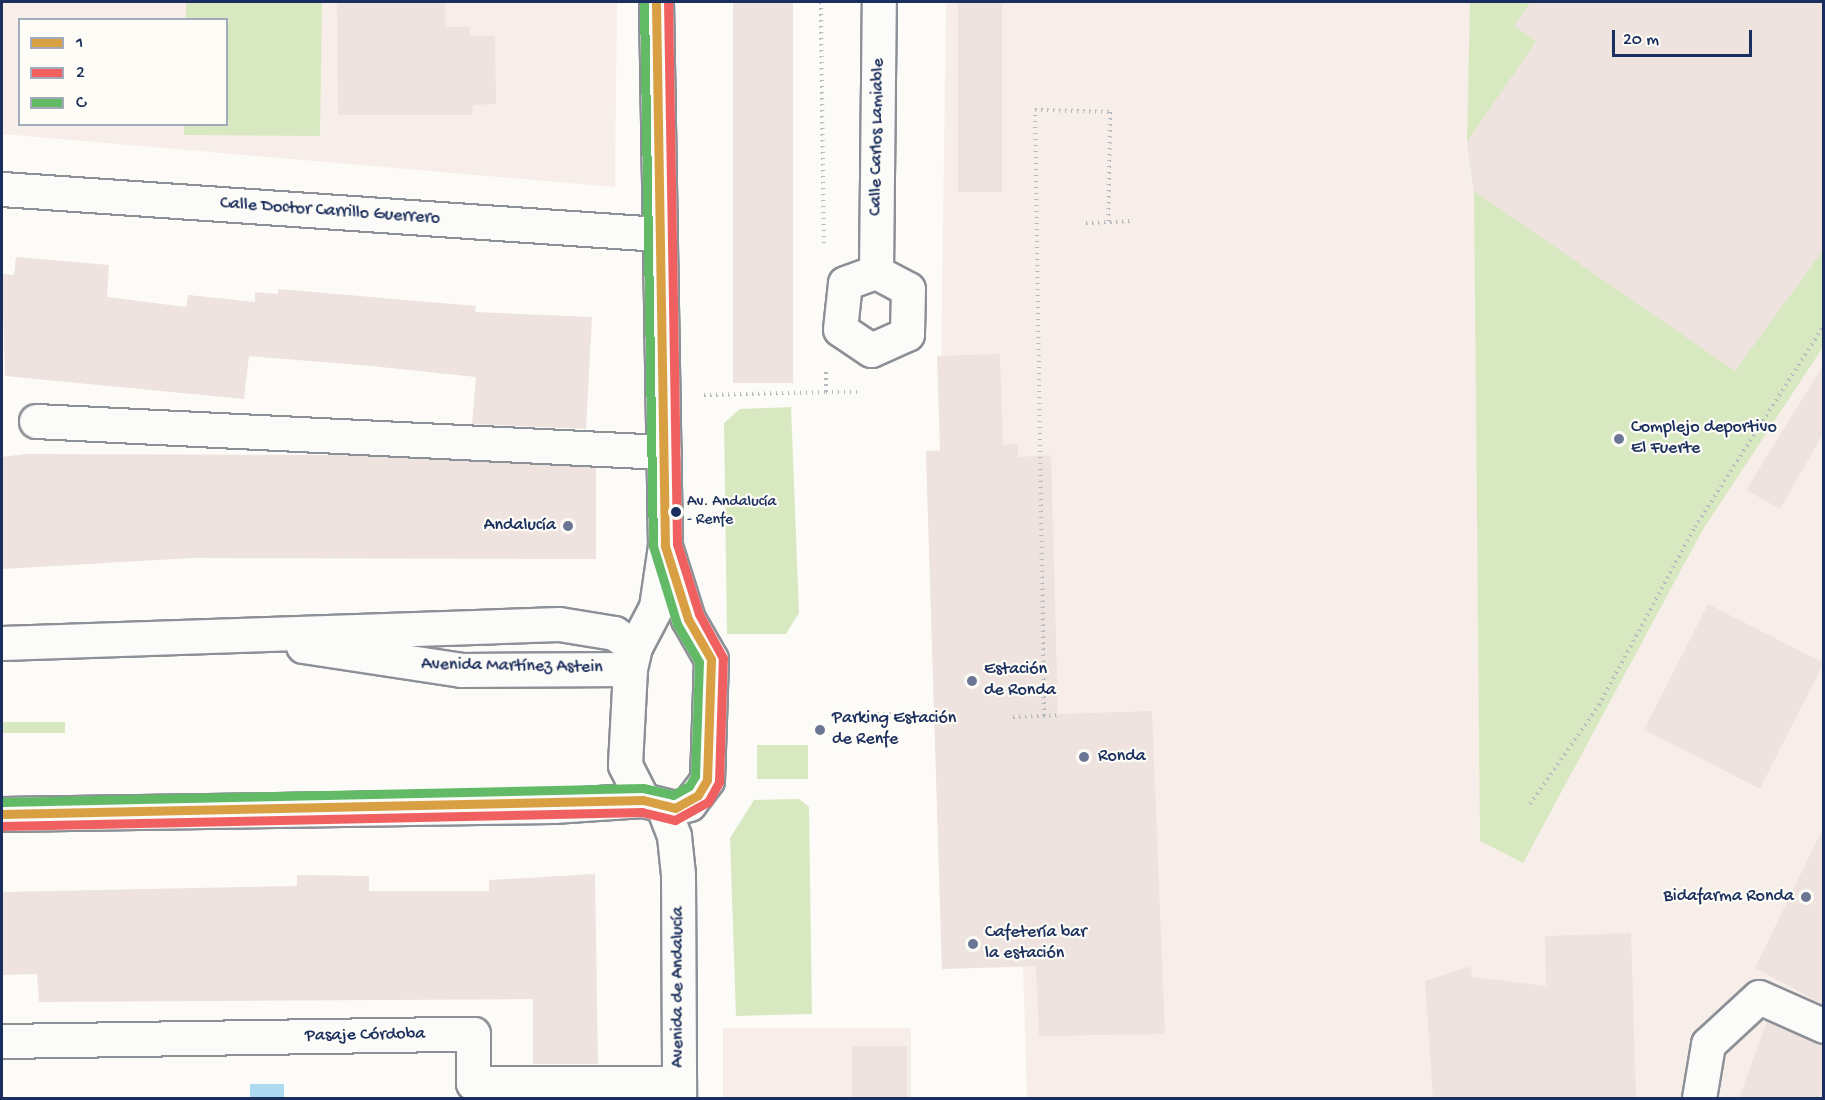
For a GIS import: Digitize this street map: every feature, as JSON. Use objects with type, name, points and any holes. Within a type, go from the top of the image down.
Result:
[{"type":"main road","name":"Avenida de Andalucía","points":[[656,2],[658,234],[665,546],[661,585],[637,649],[626,765],[674,836],[678,875],[679,1091]]},
{"type":"main road","name":"Calle Carlos Lamiable","points":[[876,272],[879,2]]},
{"type":"main road","name":"Calle Doctor Carrillo Guerrero","points":[[2,189],[658,234]]},
{"type":"main road","points":[[36,421],[664,452]]},
{"type":"main road","name":"Avenida de Andalucía","points":[[665,546],[673,582],[711,659],[711,714],[707,780],[698,795],[678,875]]},
{"type":"main road","name":"Avenida Martínez Astein","points":[[2,643],[559,624],[614,633],[637,649]]},
{"type":"main road","points":[[637,649],[679,626],[699,638]]},
{"type":"main road","name":"Avenida Martínez Astein","points":[[252,635],[387,663],[461,670],[637,649]]},
{"type":"main road","points":[[2,814],[688,804],[698,795]]},
{"type":"main road","points":[[1699,1098],[1708,1044],[1759,997],[1824,1026]]},
{"type":"main road","name":"Pasaje Córdoba","points":[[2,1041],[473,1034],[473,1083],[679,1091]]},
{"type":"path","points":[[821,2],[824,251]]},
{"type":"path","points":[[1044,716],[1035,110],[1110,112],[1108,222]]},
{"type":"path","points":[[1086,223],[1130,220]]},
{"type":"path","points":[[1530,804],[1599,705],[1695,526],[1824,325]]},
{"type":"path","points":[[826,357],[826,392]]},
{"type":"path","points":[[662,397],[859,392]]},
{"type":"path","points":[[865,714],[933,716]]},
{"type":"path","points":[[1013,717],[1058,715]]},
{"type":"shaded area","points":[[2,2],[617,2],[615,187],[2,134]]},
{"type":"shaded area","name":"Estación de Ronda","points":[[946,2],[1823,2],[1823,1098],[1027,1098],[1023,967],[942,969],[926,451],[940,450]]},
{"type":"shaded area","points":[[723,1028],[911,1028],[911,1098],[723,1098]]},
{"type":"green space","points":[[186,2],[322,2],[320,136],[184,135],[184,126],[228,126],[228,18],[186,18]]},
{"type":"green space","name":"Complejo deportivo El Fuerte","points":[[1470,2],[1823,2],[1823,347],[1702,531],[1523,863],[1480,841],[1474,192],[1467,142]]},
{"type":"green space","points":[[791,407],[799,613],[786,634],[727,634],[724,423],[740,409]]},
{"type":"green space","points":[[2,722],[65,722],[65,733],[2,733]]},
{"type":"green space","points":[[757,745],[808,745],[808,779],[757,779]]},
{"type":"green space","points":[[799,799],[809,807],[812,1014],[736,1016],[730,838],[754,800]]},
{"type":"water","points":[[250,1084],[284,1084],[284,1098],[250,1098]]},
{"type":"building","points":[[337,2],[445,2],[445,27],[470,27],[470,36],[495,36],[496,104],[473,105],[472,115],[338,115]]},
{"type":"building","points":[[733,2],[793,2],[793,383],[733,383]]},
{"type":"building","points":[[958,2],[1002,2],[1002,192],[958,192]]},
{"type":"building","points":[[1531,2],[1824,2],[1824,249],[1735,371],[1474,191],[1467,142],[1536,41],[1514,26]]},
{"type":"building","points":[[16,257],[109,265],[107,297],[186,307],[188,295],[255,302],[255,292],[278,294],[278,289],[476,306],[475,312],[592,317],[586,429],[472,424],[476,377],[371,366],[249,356],[244,399],[5,376],[2,274],[14,275]]},
{"type":"building","points":[[1000,354],[1003,445],[1018,444],[1018,457],[1051,455],[1058,714],[1152,711],[1165,1034],[1039,1036],[1036,966],[942,969],[926,451],[940,451],[937,356]]},
{"type":"building","points":[[1824,364],[1824,432],[1780,509],[1746,490]]},
{"type":"building","points":[[26,454],[343,455],[596,467],[596,559],[192,558],[2,569],[2,457]]},
{"type":"building","points":[[1708,604],[1824,663],[1760,789],[1644,730]]},
{"type":"building","name":"Bidafarma Ronda","points":[[1824,826],[1824,1005],[1755,968]]},
{"type":"building","points":[[595,874],[598,1064],[533,1064],[533,999],[39,1002],[37,974],[2,975],[2,892],[297,886],[297,875],[369,876],[369,891],[489,891],[489,880]]},
{"type":"building","points":[[1631,933],[1636,1098],[1433,1098],[1425,981],[1471,966],[1472,977],[1546,986],[1545,936]]},
{"type":"building","points":[[1767,1021],[1824,1044],[1824,1098],[1739,1098]]},
{"type":"building","points":[[852,1046],[907,1046],[907,1098],[852,1098]]},
{"type":"transit line","name":"C","points":[[2,802],[643,788],[673,795],[689,786],[695,776],[699,662],[677,624],[653,546],[644,2]]},
{"type":"transit line","name":"1","points":[[2,814],[643,800],[675,808],[698,795],[707,780],[711,659],[688,619],[665,546],[656,2]]},
{"type":"transit line","name":"2","points":[[2,826],[642,812],[675,820],[708,802],[719,782],[723,658],[699,614],[677,544],[668,2]]},
{"type":"place","name":"Complejo deportivo El Fuerte","points":[[1619,439]]},
{"type":"place","name":"Av. Andalucía - Renfe","points":[[676,512]]},
{"type":"place","name":"Andalucía","points":[[568,526]]},
{"type":"place","name":"Estación de Ronda","points":[[972,681]]},
{"type":"place","name":"Parking Estación de Renfe","points":[[820,730]]},
{"type":"place","name":"Ronda","points":[[1084,757]]},
{"type":"place","name":"Bidafarma Ronda","points":[[1806,897]]},
{"type":"place","name":"Cafetería bar la estación","points":[[973,944]]}]
